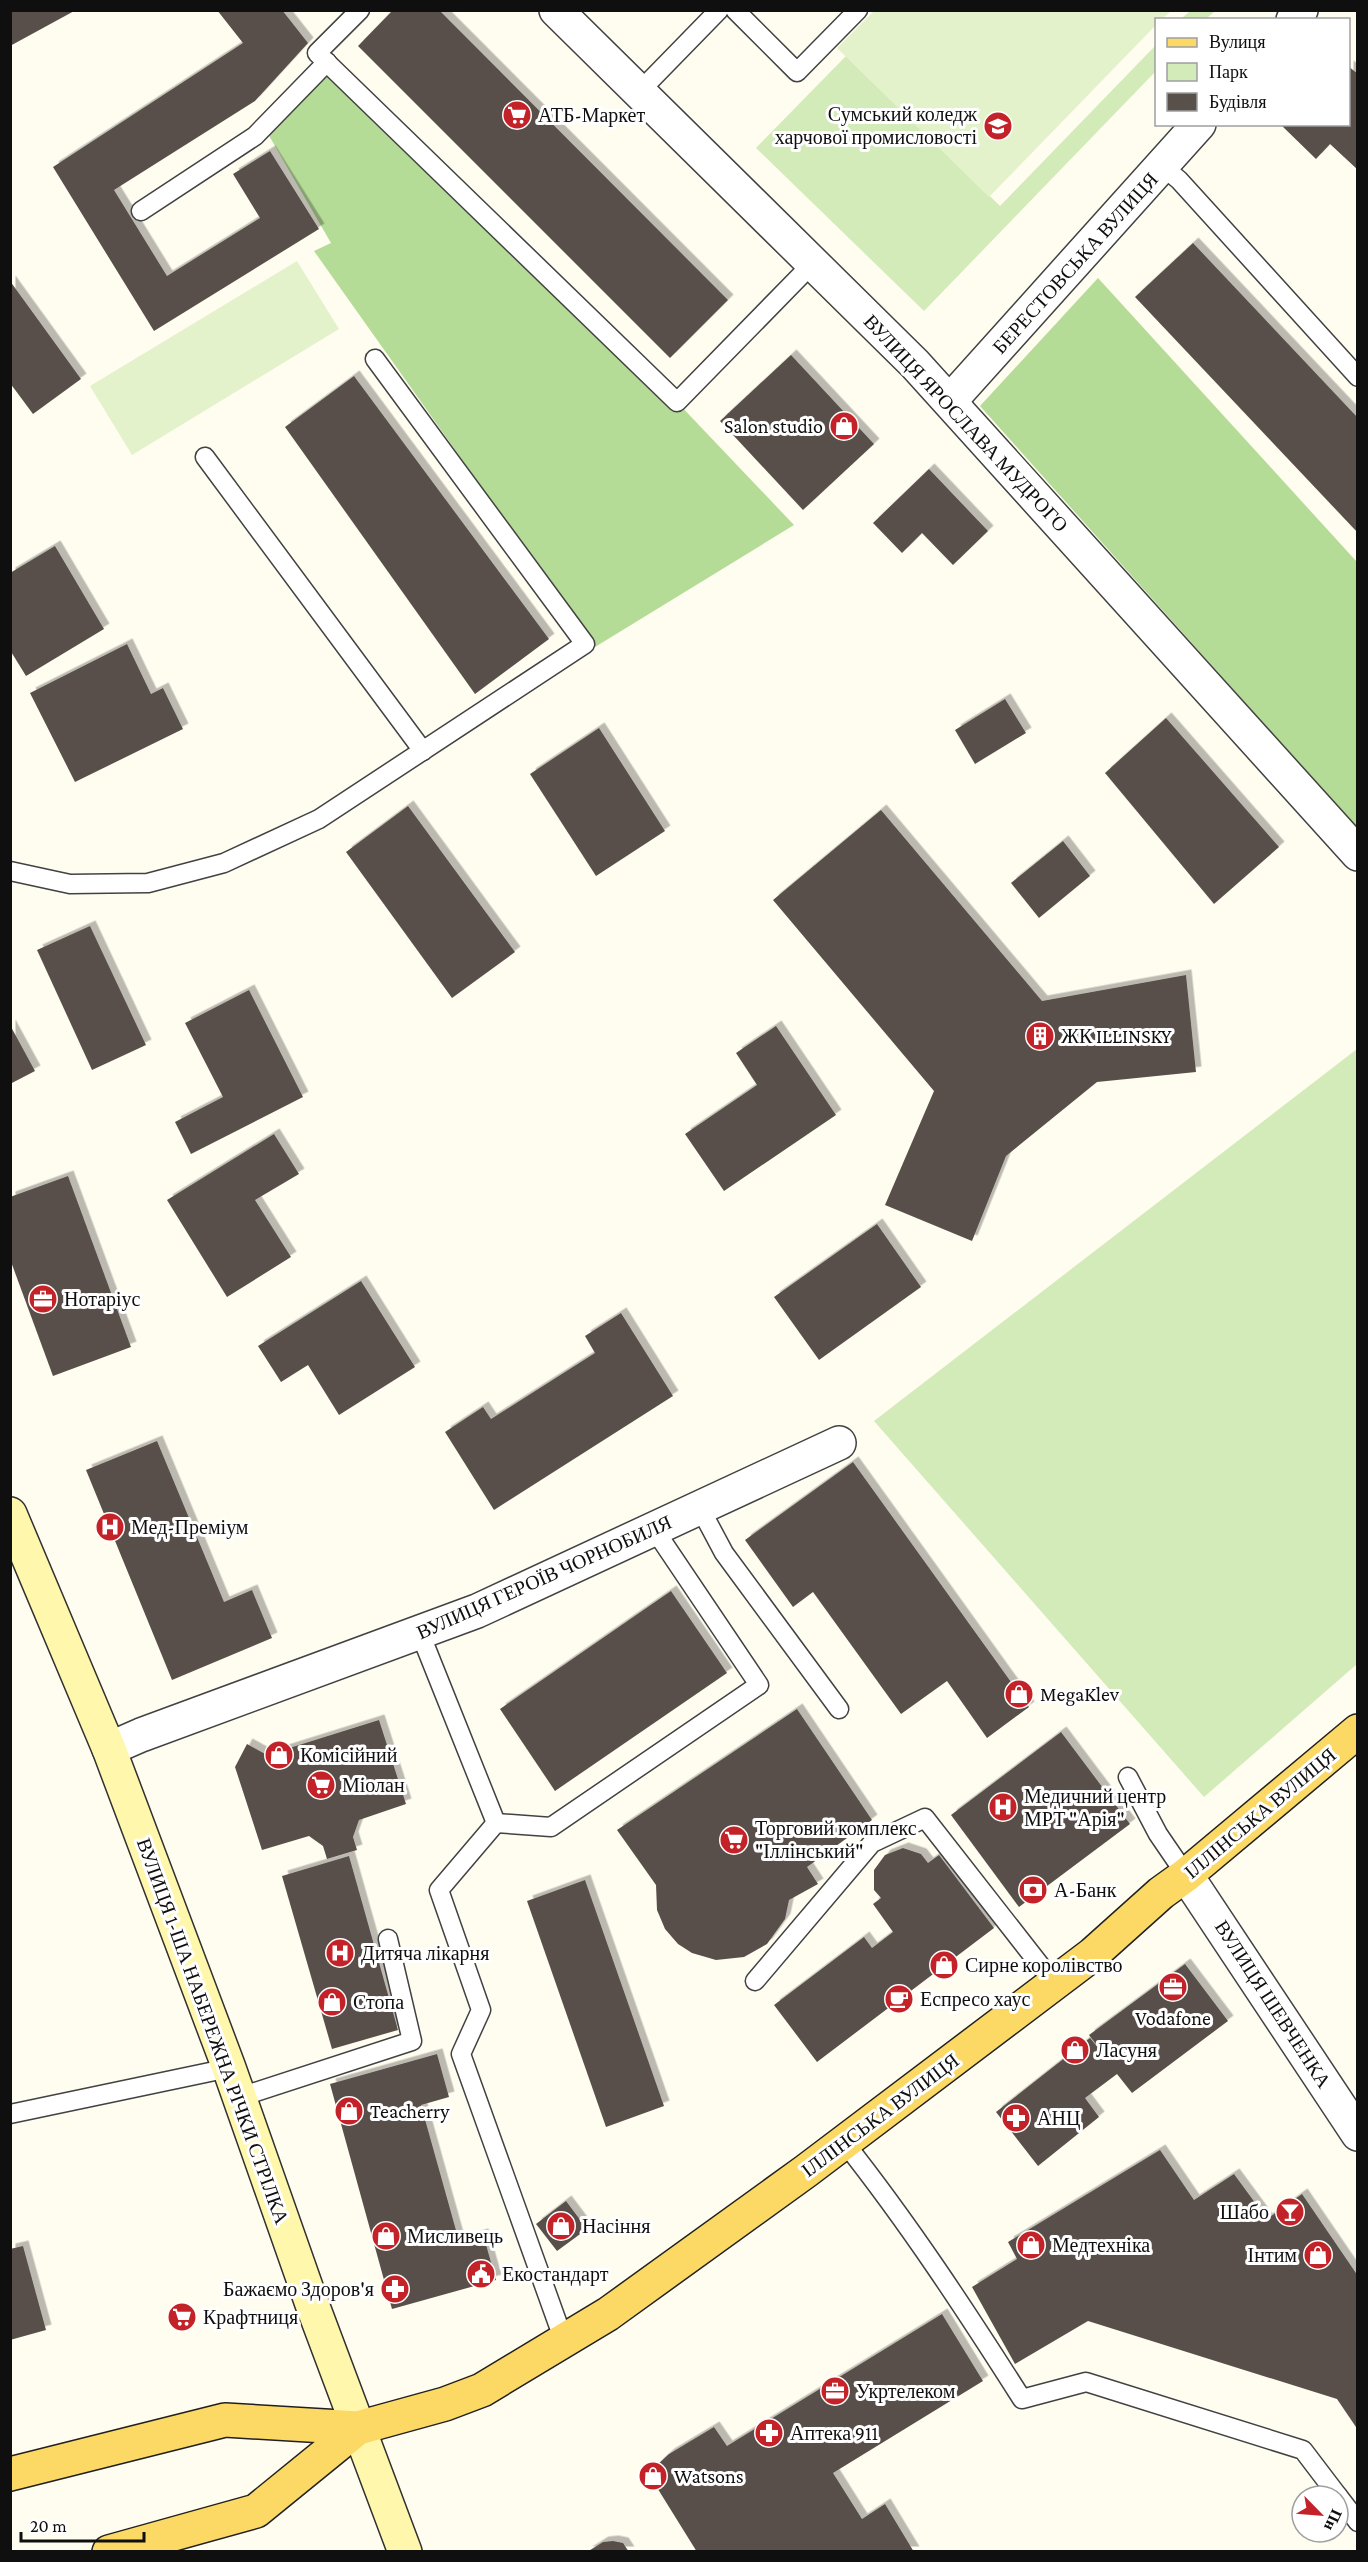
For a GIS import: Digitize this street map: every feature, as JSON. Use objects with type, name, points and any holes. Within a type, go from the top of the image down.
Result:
[{"type":"main road","name":"ІЛЛІНСЬКА ВУЛИЦЯ","points":[[358,2428],[445,2404],[482,2390],[608,2314],[844,2142],[1093,1954],[1161,1893],[1186,1875],[1358,1731]]},
{"type":"main road","points":[[10,2474],[225,2420],[358,2428]]},
{"type":"main road","points":[[109,2552],[256,2511],[358,2428]]},
{"type":"street","name":"ВУЛИЦЯ ЯРОСЛАВА МУДРОГО","points":[[556,10],[950,401],[1358,854]]},
{"type":"street","name":"БЕРЕСТОВСЬКА ВУЛИЦЯ","points":[[950,401],[1197,126]]},
{"type":"street","name":"ВУЛИЦЯ ГЕРОЇВ ЧОРНОБИЛЯ","points":[[109,1749],[141,1735],[477,1611],[839,1443]]},
{"type":"street","name":"ВУЛИЦЯ 1-ША НАБЕРЕЖНА РІЧКИ СТРІЛКА","points":[[10,1514],[109,1749],[235,2082],[312,2304],[405,2552]]},
{"type":"street","name":"ВУЛИЦЯ ШЕВЧЕНКА","points":[[1186,1875],[1358,2134]]},
{"type":"lane","points":[[360,10],[317,53],[677,402],[812,264]]},
{"type":"lane","points":[[639,92],[718,10]]},
{"type":"lane","points":[[735,10],[797,72],[858,10]]},
{"type":"lane","points":[[141,211],[255,136],[327,63]]},
{"type":"lane","points":[[1162,166],[1179,180],[1358,377]]},
{"type":"lane","points":[[10,871],[70,884],[148,884],[224,863],[319,819],[585,644],[375,359]]},
{"type":"lane","points":[[205,457],[423,751]]},
{"type":"lane","points":[[699,1508],[724,1553],[840,1710]]},
{"type":"lane","points":[[496,1823],[551,1827],[759,1685],[654,1529]]},
{"type":"lane","points":[[420,1633],[496,1823]]},
{"type":"lane","points":[[1128,1777],[1158,1834],[1186,1875]]},
{"type":"lane","points":[[755,1981],[872,1843],[925,1818],[1054,1983]]},
{"type":"lane","points":[[496,1823],[439,1890],[481,2010],[461,2054],[564,2341]]},
{"type":"lane","points":[[10,2114],[235,2082],[412,2041],[388,1939]]},
{"type":"lane","points":[[844,2142],[878,2185],[959,2300],[1022,2399],[1086,2382],[1303,2450],[1329,2484]]},
{"type":"green space","name":"Сумський коледж харчової промисловості","points":[[874,10],[1171,11],[1163,18],[1155,18],[1155,26],[989,197],[837,48]]},
{"type":"green space","points":[[1190,10],[1215,11],[1207,18],[1182,18]]},
{"type":"green space","points":[[1155,46],[1155,72],[924,311],[756,148],[846,56],[1000,206]]},
{"type":"green space","points":[[327,62],[677,402],[794,525],[595,647],[314,251],[331,243],[264,127]]},
{"type":"green space","points":[[297,261],[339,329],[132,455],[90,386]]},
{"type":"green space","points":[[1098,278],[1357,562],[1357,828],[980,406]]},
{"type":"green space","points":[[1357,1049],[1357,1664],[1204,1797],[874,1421]]},
{"type":"building","points":[[10,10],[76,10],[10,46]]},
{"type":"building","points":[[217,10],[282,10],[308,43],[255,101],[114,190],[167,276],[260,218],[233,174],[270,151],[319,229],[154,331],[53,167],[243,43]]},
{"type":"building","points":[[393,10],[439,10],[728,300],[670,358],[358,46]]},
{"type":"building","points":[[1350,68],[1358,74],[1358,170],[1330,144],[1316,159],[1282,126],[1350,126]]},
{"type":"building","points":[[1193,243],[1358,418],[1358,533],[1135,297]]},
{"type":"building","points":[[10,281],[81,379],[33,414],[10,383]]},
{"type":"building","points":[[791,355],[874,444],[803,510],[720,421]]},
{"type":"building","points":[[354,376],[549,639],[475,694],[285,427]]},
{"type":"building","points":[[929,469],[988,531],[953,565],[922,533],[902,553],[873,523]]},
{"type":"building","points":[[55,546],[104,629],[26,676],[10,650],[10,573]]},
{"type":"building","points":[[127,644],[151,694],[163,688],[183,729],[75,782],[30,693]]},
{"type":"building","points":[[1005,699],[1026,733],[975,764],[955,730]]},
{"type":"building","points":[[1166,718],[1279,847],[1214,904],[1105,773]]},
{"type":"building","points":[[599,728],[665,831],[596,876],[530,774]]},
{"type":"building","points":[[408,806],[515,952],[452,998],[346,852]]},
{"type":"building","name":"ЖК ILLINSKY","points":[[881,810],[1042,1001],[1186,975],[1196,1072],[1097,1082],[1006,1156],[972,1241],[885,1205],[934,1091],[773,900]]},
{"type":"building","points":[[1063,841],[1090,876],[1039,918],[1011,883]]},
{"type":"building","points":[[90,926],[146,1045],[92,1070],[37,950]]},
{"type":"building","points":[[249,990],[303,1097],[191,1154],[175,1122],[223,1097],[185,1023]]},
{"type":"building","points":[[10,1025],[35,1071],[10,1084]]},
{"type":"building","points":[[776,1026],[836,1115],[724,1191],[685,1134],[757,1085],[736,1053]]},
{"type":"building","points":[[274,1134],[299,1174],[255,1200],[291,1257],[227,1297],[167,1200]]},
{"type":"building","points":[[68,1176],[131,1347],[53,1376],[10,1259],[10,1197]]},
{"type":"building","points":[[877,1224],[921,1287],[819,1360],[774,1297]]},
{"type":"building","points":[[361,1281],[415,1367],[339,1415],[308,1365],[281,1382],[258,1346]]},
{"type":"building","points":[[621,1313],[673,1396],[494,1510],[445,1432],[483,1407],[491,1419],[595,1353],[585,1336]]},
{"type":"building","points":[[157,1441],[224,1602],[252,1590],[272,1638],[172,1680],[86,1470]]},
{"type":"building","points":[[853,1462],[1029,1707],[987,1738],[947,1681],[901,1714],[813,1592],[793,1607],[745,1540]]},
{"type":"building","points":[[671,1591],[727,1673],[555,1791],[500,1709]]},
{"type":"building","name":"Торговий комплекс \"Іллінський\"","points":[[797,1709],[872,1820],[807,1867],[818,1884],[789,1900],[785,1919],[767,1944],[744,1957],[716,1960],[692,1953],[678,1944],[665,1929],[657,1910],[656,1885],[617,1830]]},
{"type":"building","name":"Міолан","points":[[379,1720],[406,1804],[359,1820],[353,1837],[357,1850],[327,1859],[323,1846],[309,1836],[262,1850],[235,1767],[247,1744],[267,1755]]},
{"type":"building","points":[[1061,1732],[1130,1824],[1019,1907],[951,1815]]},
{"type":"building","points":[[903,1848],[921,1854],[928,1863],[939,1855],[994,1928],[817,2062],[774,2005],[864,1937],[872,1948],[893,1932],[873,1904],[881,1898],[874,1890],[874,1870],[885,1855]]},
{"type":"building","name":"Дитяча лікарня","points":[[349,1856],[398,2030],[332,2049],[282,1876]]},
{"type":"building","points":[[585,1880],[664,2106],[606,2127],[527,1901]]},
{"type":"building","points":[[1185,1964],[1228,2021],[1132,2093],[1117,2074],[1085,2098],[1099,2117],[1038,2166],[996,2112],[1090,2038],[1105,2056],[1089,2035]]},
{"type":"building","points":[[437,2054],[449,2097],[421,2105],[459,2241],[483,2234],[496,2280],[392,2309],[330,2084]]},
{"type":"building","points":[[1160,2150],[1194,2200],[1234,2174],[1267,2219],[1302,2194],[1358,2276],[1358,2430],[1337,2399],[1088,2321],[1015,2364],[972,2287],[1017,2259],[1008,2242]]},
{"type":"building","name":"Насіння","points":[[566,2201],[587,2229],[557,2251],[536,2224]]},
{"type":"building","points":[[23,2246],[46,2330],[10,2340],[10,2249]]},
{"type":"building","points":[[942,2314],[983,2381],[833,2473],[862,2519],[885,2504],[914,2552],[697,2552],[656,2486],[653,2476],[658,2464],[669,2454],[714,2427],[727,2446]]},
{"type":"building","points":[[603,2542],[623,2543],[629,2552],[587,2552]]},
{"type":"place","name":"АТБ-Маркет","points":[[517,115]]},
{"type":"place","name":"Сумський коледж харчової промисловості","points":[[998,126]]},
{"type":"place","name":"Salon studio","points":[[844,426]]},
{"type":"place","name":"ЖК ILLINSKY","points":[[1040,1036]]},
{"type":"place","name":"Нотаріус","points":[[43,1299]]},
{"type":"place","name":"Мед-Преміум","points":[[110,1527]]},
{"type":"place","name":"MegaKlev","points":[[1019,1694]]},
{"type":"place","name":"Комісійний","points":[[279,1755]]},
{"type":"place","name":"Міолан","points":[[321,1785]]},
{"type":"place","name":"Медичний центр МРТ \"Арія\"","points":[[1003,1807]]},
{"type":"place","name":"Торговий комплекс \"Іллінський\"","points":[[734,1840]]},
{"type":"place","name":"А-Банк","points":[[1033,1890]]},
{"type":"place","name":"Дитяча лікарня","points":[[340,1953]]},
{"type":"place","name":"Сирне королівство","points":[[944,1965]]},
{"type":"place","name":"Vodafone","points":[[1173,1987]]},
{"type":"place","name":"Еспресо хаус","points":[[899,1999]]},
{"type":"place","name":"Стопа","points":[[332,2002]]},
{"type":"place","name":"Ласуня","points":[[1075,2050]]},
{"type":"place","name":"Teacherry","points":[[349,2111]]},
{"type":"place","name":"АНЦ","points":[[1016,2118]]},
{"type":"place","name":"Шабо","points":[[1290,2212]]},
{"type":"place","name":"Насіння","points":[[561,2226]]},
{"type":"place","name":"Мисливець","points":[[386,2236]]},
{"type":"place","name":"Медтехніка","points":[[1031,2245]]},
{"type":"place","name":"Інтим","points":[[1318,2255]]},
{"type":"place","name":"Екостандарт","points":[[481,2274]]},
{"type":"place","name":"Бажаємо Здоров'я","points":[[395,2289]]},
{"type":"place","name":"Крафтниця","points":[[182,2317]]},
{"type":"place","name":"Укртелеком","points":[[835,2391]]},
{"type":"place","name":"Аптека 911","points":[[769,2433]]},
{"type":"place","name":"Watsons","points":[[653,2476]]}]
